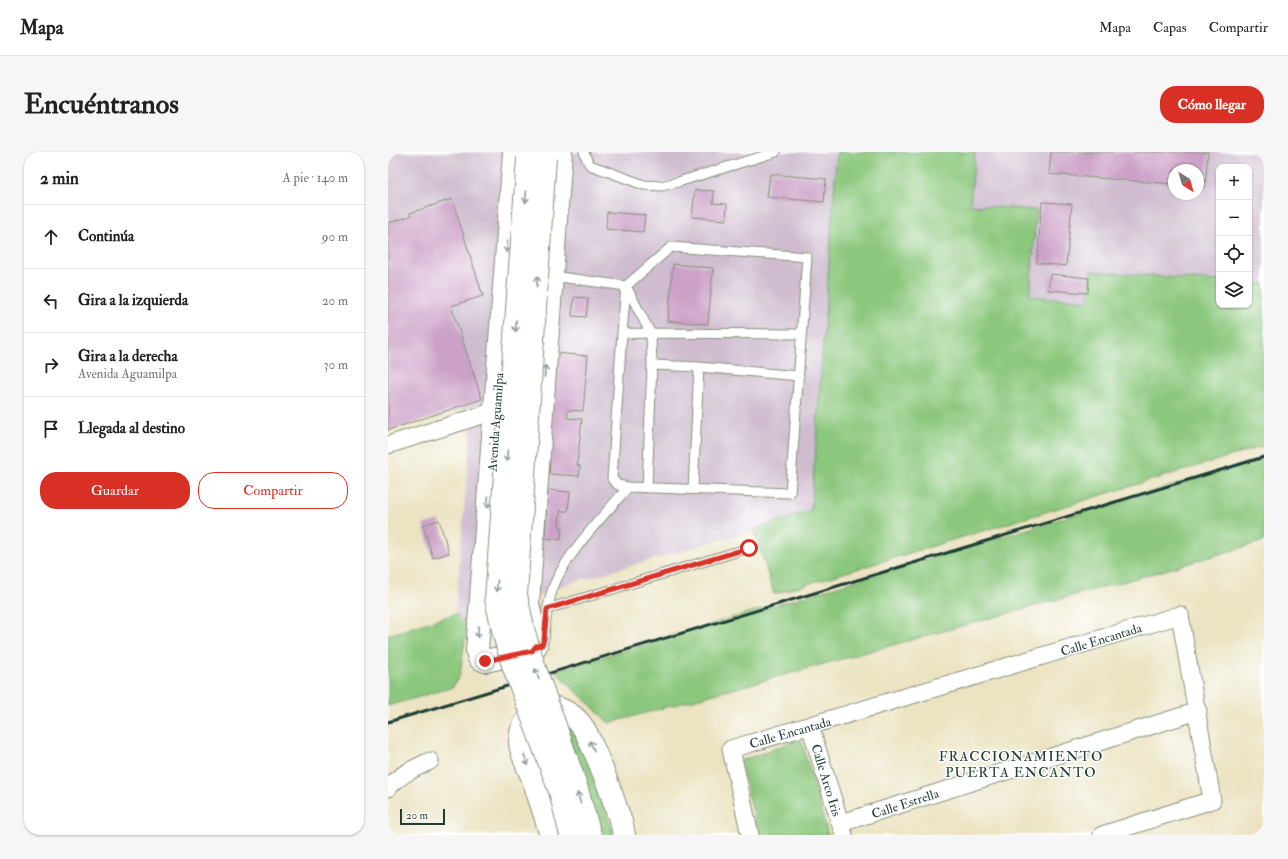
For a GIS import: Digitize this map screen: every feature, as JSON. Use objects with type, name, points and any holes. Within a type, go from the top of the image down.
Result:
[{"type":"main road","points":[[536,646],[528,603],[552,276],[537,155]]},
{"type":"main road","points":[[537,155],[516,596],[526,639],[576,786],[590,835]]},
{"type":"main road","name":"Avenida Aguamilpa","points":[[536,646],[532,651],[485,661],[479,658],[477,652],[496,411],[537,155]]},
{"type":"main road","name":"Avenida Aguamilpa","points":[[537,155],[496,599],[509,652],[560,791],[571,835]]},
{"type":"main road","points":[[551,835],[520,745],[520,735],[524,725],[530,717],[538,711],[550,707],[568,712],[576,718],[584,730],[602,767],[624,835]]},
{"type":"street","points":[[388,445],[496,411]]},
{"type":"street","name":"Calle Encantada","points":[[750,835],[731,749],[1180,615],[1198,710],[1212,800],[1102,835]]},
{"type":"street","name":"Calle Estrella","points":[[842,829],[1198,710]]},
{"type":"street","name":"Calle Arco Iris","points":[[810,726],[842,829]]},
{"type":"street","points":[[388,788],[393,781],[412,769],[430,761]]},
{"type":"lane","points":[[584,152],[586,160],[590,165],[644,185],[661,186],[776,152]]},
{"type":"lane","points":[[671,247],[807,257],[790,493],[628,487],[618,485],[612,479],[626,286],[671,247]]},
{"type":"lane","points":[[552,276],[626,286]]},
{"type":"lane","points":[[626,286],[651,334],[652,365],[647,488]]},
{"type":"lane","points":[[622,333],[802,334]]},
{"type":"lane","points":[[652,365],[799,376]]},
{"type":"lane","points":[[693,489],[699,368]]},
{"type":"lane","points":[[536,646],[542,645],[547,609],[554,585],[571,555],[628,487]]},
{"type":"lane","points":[[547,609],[749,548]]},
{"type":"shaded area","points":[[388,152],[1264,152],[1264,374],[811,510],[754,530],[564,585],[467,626],[455,614],[472,419],[486,402],[388,432]]},
{"type":"green space","points":[[837,152],[975,152],[970,205],[1036,210],[1030,296],[1089,301],[1091,271],[1216,281],[1216,308],[1252,308],[1252,283],[1264,284],[1264,446],[774,594],[754,530],[811,510]]},
{"type":"green space","points":[[1264,458],[1264,541],[1162,571],[609,723],[555,671]]},
{"type":"green space","points":[[455,614],[467,626],[460,675],[453,687],[388,706],[388,635]]},
{"type":"green space","points":[[563,722],[579,734],[614,835],[600,835]]},
{"type":"green space","points":[[801,739],[828,835],[759,835],[740,761]]},
{"type":"building","points":[[1051,152],[1208,152],[1205,187],[1204,164],[1168,164],[1168,184],[1049,174]]},
{"type":"building","points":[[770,174],[826,179],[824,202],[767,197]]},
{"type":"building","points":[[695,190],[714,191],[713,203],[727,204],[726,220],[692,217]]},
{"type":"building","points":[[452,199],[483,296],[451,306],[482,399],[388,430],[388,223],[411,216],[410,213]]},
{"type":"building","points":[[1042,202],[1072,204],[1066,266],[1037,263]]},
{"type":"building","points":[[607,212],[645,215],[643,232],[606,229]]},
{"type":"building","points":[[673,264],[713,268],[708,324],[668,321]]},
{"type":"building","points":[[1050,274],[1089,278],[1088,293],[1048,290]]},
{"type":"building","points":[[574,297],[588,298],[586,317],[572,316]]},
{"type":"building","points":[[556,353],[588,356],[583,411],[568,410],[567,418],[582,419],[577,465],[580,466],[579,476],[549,474]]},
{"type":"building","points":[[548,490],[570,492],[568,511],[560,511],[559,526],[562,527],[561,540],[545,538]]},
{"type":"building","points":[[439,520],[449,553],[433,558],[423,525]]},
{"type":"railway","points":[[388,722],[1264,457]]},
{"type":"district","name":"FRACCIONAMIENTO PUERTA ENCANTO","points":[[1021,764]]},
{"type":"route","points":[[485,661],[532,651],[536,646],[542,645],[547,609],[749,548]]}]
